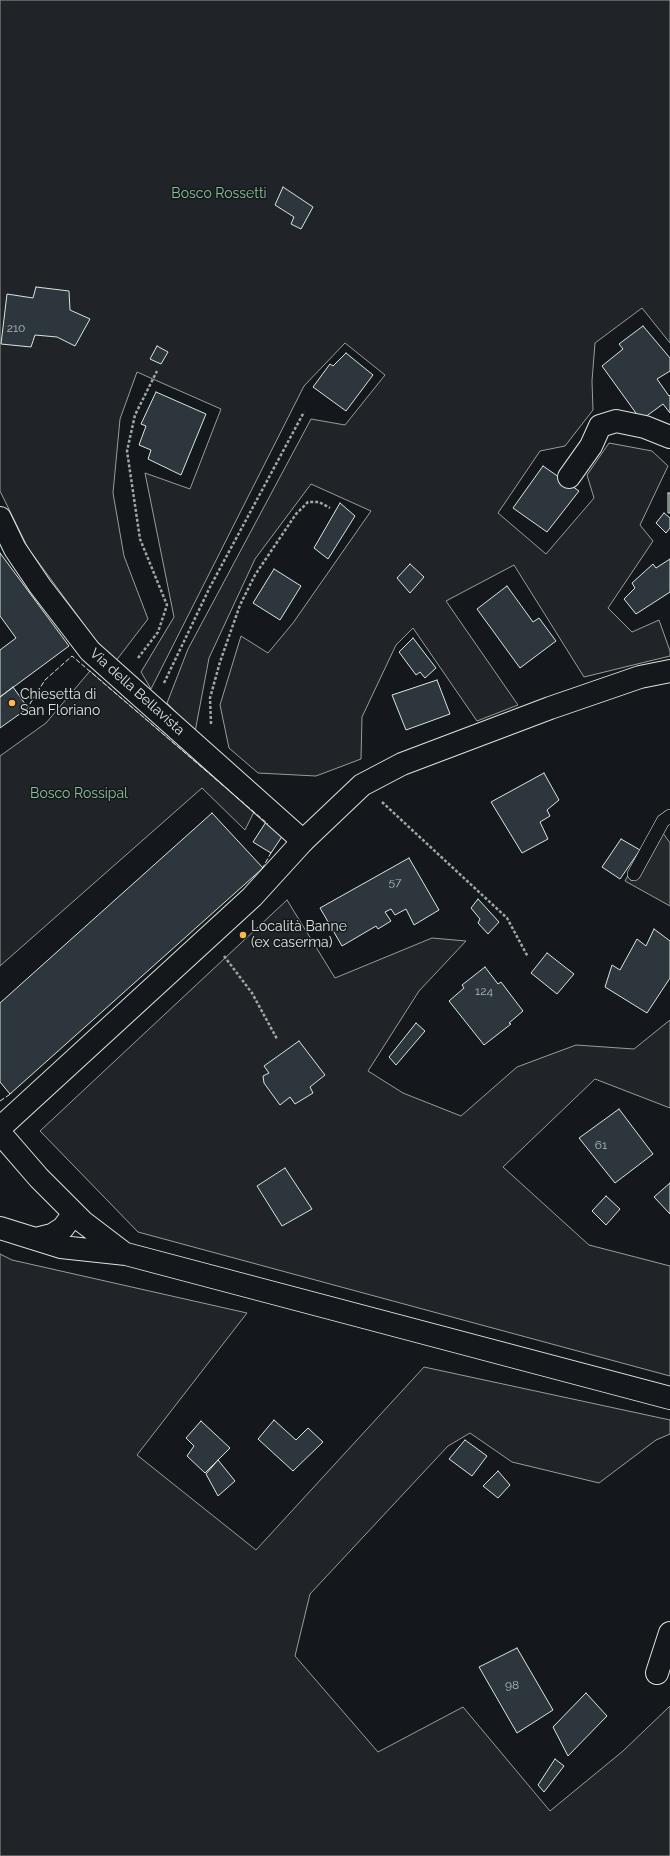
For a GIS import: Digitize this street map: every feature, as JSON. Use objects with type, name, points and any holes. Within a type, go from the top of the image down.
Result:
[{"type":"street","points":[[569,477],[591,446],[600,426],[616,421],[645,427],[670,437]]},
{"type":"street","name":"Via della Bellavista","points":[[0,518],[15,549],[44,592],[90,651],[220,765],[303,841]]},
{"type":"street","points":[[0,1128],[252,897],[303,841],[362,785],[402,764],[536,713],[640,677],[670,671]]},
{"type":"street","points":[[0,1133],[39,1178],[83,1222],[126,1254]]},
{"type":"street","points":[[36,1239],[52,1235],[63,1228],[74,1213]]},
{"type":"street","points":[[0,1228],[61,1246],[126,1254],[670,1398]]},
{"type":"street","points":[[657,1673],[670,1632]]},
{"type":"lane","points":[[634,874],[663,821],[670,816]]},
{"type":"path","points":[[122,680],[158,632],[167,605],[140,539],[127,451],[135,415],[157,371]]},
{"type":"path","points":[[154,707],[185,637],[210,587],[304,412]]},
{"type":"path","points":[[220,765],[211,730],[210,698],[220,662],[240,605],[255,575],[296,514],[308,502],[319,502],[330,508]]},
{"type":"path","points":[[362,785],[473,885],[507,918],[528,957]]},
{"type":"path","points":[[207,939],[231,964],[252,993],[277,1039]]},
{"type":"green space","name":"Bosco Rossetti","points":[[0,0],[670,0],[670,343],[642,308],[595,343],[592,381],[593,410],[565,446],[540,451],[498,513],[546,554],[594,498],[587,475],[609,443],[652,451],[668,466],[640,525],[653,541],[608,608],[632,632],[659,620],[670,651],[670,656],[584,677],[514,565],[446,601],[518,705],[477,721],[413,628],[396,645],[362,717],[361,759],[316,776],[258,773],[229,748],[220,705],[241,636],[268,653],[293,623],[371,511],[311,484],[255,559],[209,658],[195,732],[167,703],[188,649],[311,419],[345,425],[385,375],[345,343],[304,386],[151,689],[141,672],[174,617],[145,473],[190,489],[221,409],[137,372],[120,419],[113,493],[124,556],[148,619],[115,662],[94,638],[28,548],[0,491]]},
{"type":"green space","name":"Bosco Rossipal","points":[[90,671],[254,812],[245,830],[202,788],[0,966],[0,756],[46,723]]},
{"type":"green space","points":[[287,900],[335,978],[432,938],[466,941],[419,991],[368,1071],[403,1093],[461,1116],[517,1067],[576,1045],[634,1049],[670,1020],[670,1108],[595,1079],[503,1167],[589,1245],[670,1266],[670,1376],[138,1232],[40,1131]]},
{"type":"green space","points":[[0,1254],[12,1260],[247,1313],[137,1455],[256,1550],[424,1367],[670,1420],[670,1434],[656,1440],[599,1483],[512,1462],[470,1433],[448,1446],[310,1594],[295,1656],[378,1752],[463,1707],[550,1811],[623,1751],[670,1706],[670,1856],[0,1856]]},
{"type":"shaded area","points":[[656,823],[670,843],[670,906],[625,881]]},
{"type":"building","points":[[283,187],[313,207],[301,229],[291,224],[294,217],[275,205]]},
{"type":"building","points":[[36,287],[69,291],[70,310],[90,319],[75,346],[57,337],[35,335],[31,347],[1,344],[7,294],[33,298]]},
{"type":"building","points":[[643,326],[670,358],[670,371],[657,379],[669,396],[670,395],[670,413],[663,404],[641,420],[602,366],[623,349],[619,344]]},
{"type":"building","points":[[157,346],[168,352],[161,364],[150,359]]},
{"type":"building","points":[[346,353],[373,375],[346,411],[313,387],[330,364],[333,366]]},
{"type":"building","points":[[156,392],[206,414],[181,475],[148,459],[151,450],[139,445],[146,426],[141,424]]},
{"type":"building","points":[[543,466],[579,491],[547,532],[513,508]]},
{"type":"building","points":[[668,493],[670,493],[670,513],[668,513]]},
{"type":"building","points":[[340,503],[355,516],[328,559],[314,548]]},
{"type":"building","points":[[664,513],[670,518],[670,528],[666,533],[656,523]]},
{"type":"building","points":[[0,553],[69,646],[0,697],[0,650],[16,638],[0,616]]},
{"type":"building","points":[[670,559],[670,592],[636,614],[624,599],[635,588],[632,583],[653,564],[656,568]]},
{"type":"building","points":[[410,564],[424,577],[410,593],[397,578]]},
{"type":"building","points":[[274,569],[301,586],[280,620],[253,603]]},
{"type":"building","points":[[507,586],[533,622],[539,618],[556,641],[520,668],[477,609]]},
{"type":"building","points":[[413,638],[436,668],[425,678],[420,672],[416,675],[399,652]]},
{"type":"building","points":[[437,680],[450,714],[406,730],[392,695]]},
{"type":"building","name":"Chiesetta di San Floriano","points":[[13,687],[28,708],[0,728],[0,697]]},
{"type":"building","points":[[544,773],[559,800],[547,810],[550,816],[540,822],[548,839],[522,853],[491,802]]},
{"type":"building","points":[[212,813],[263,868],[10,1094],[0,1082],[0,1003]]},
{"type":"building","points":[[266,822],[283,835],[271,853],[253,842]]},
{"type":"building","points":[[621,839],[640,850],[620,879],[602,867]]},
{"type":"building","points":[[409,858],[439,910],[414,925],[406,909],[395,915],[391,909],[385,912],[391,921],[378,929],[376,926],[342,946],[320,908]]},
{"type":"building","points":[[478,899],[499,922],[488,934],[478,923],[480,919],[471,908]]},
{"type":"building","points":[[654,929],[670,941],[670,978],[647,1013],[605,987],[612,965],[620,970],[637,939],[646,946]]},
{"type":"building","points":[[547,953],[574,974],[557,994],[531,973]]},
{"type":"building","points":[[485,967],[498,984],[501,982],[523,1011],[509,1023],[511,1024],[484,1045],[449,1001],[464,988],[462,985]]},
{"type":"building","points":[[416,1023],[425,1031],[396,1065],[389,1057]]},
{"type":"building","points":[[299,1041],[325,1075],[310,1087],[313,1093],[295,1104],[290,1097],[280,1105],[264,1083],[263,1076],[269,1073],[264,1066]]},
{"type":"building","points":[[619,1109],[653,1154],[615,1183],[579,1138]]},
{"type":"building","points":[[285,1168],[312,1209],[282,1226],[257,1186]]},
{"type":"building","points":[[670,1183],[670,1214],[654,1197]]},
{"type":"building","points":[[606,1196],[620,1209],[606,1225],[592,1211]]},
{"type":"building","points":[[274,1420],[296,1440],[308,1428],[323,1442],[293,1471],[258,1439]]},
{"type":"building","points":[[201,1421],[230,1448],[205,1473],[187,1456],[194,1446],[186,1438]]},
{"type":"building","points":[[465,1440],[487,1456],[472,1476],[449,1459]]},
{"type":"building","points":[[218,1460],[235,1481],[218,1496],[206,1474]]},
{"type":"building","points":[[498,1471],[510,1485],[498,1498],[483,1486]]},
{"type":"building","points":[[517,1648],[553,1710],[517,1733],[479,1667]]},
{"type":"building","points":[[586,1693],[607,1716],[568,1756],[553,1727]]},
{"type":"building","points":[[555,1759],[564,1766],[544,1792],[538,1785]]},
{"type":"fence","points":[[26,710],[45,680],[72,656],[268,824]]},
{"type":"fence","points":[[262,869],[272,851]]},
{"type":"fence","points":[[0,1101],[12,1093]]},
{"type":"place","name":"Chiesetta di San Floriano","points":[[12,703]]},
{"type":"place","name":"Località Banne (ex caserma)","points":[[243,935]]}]
